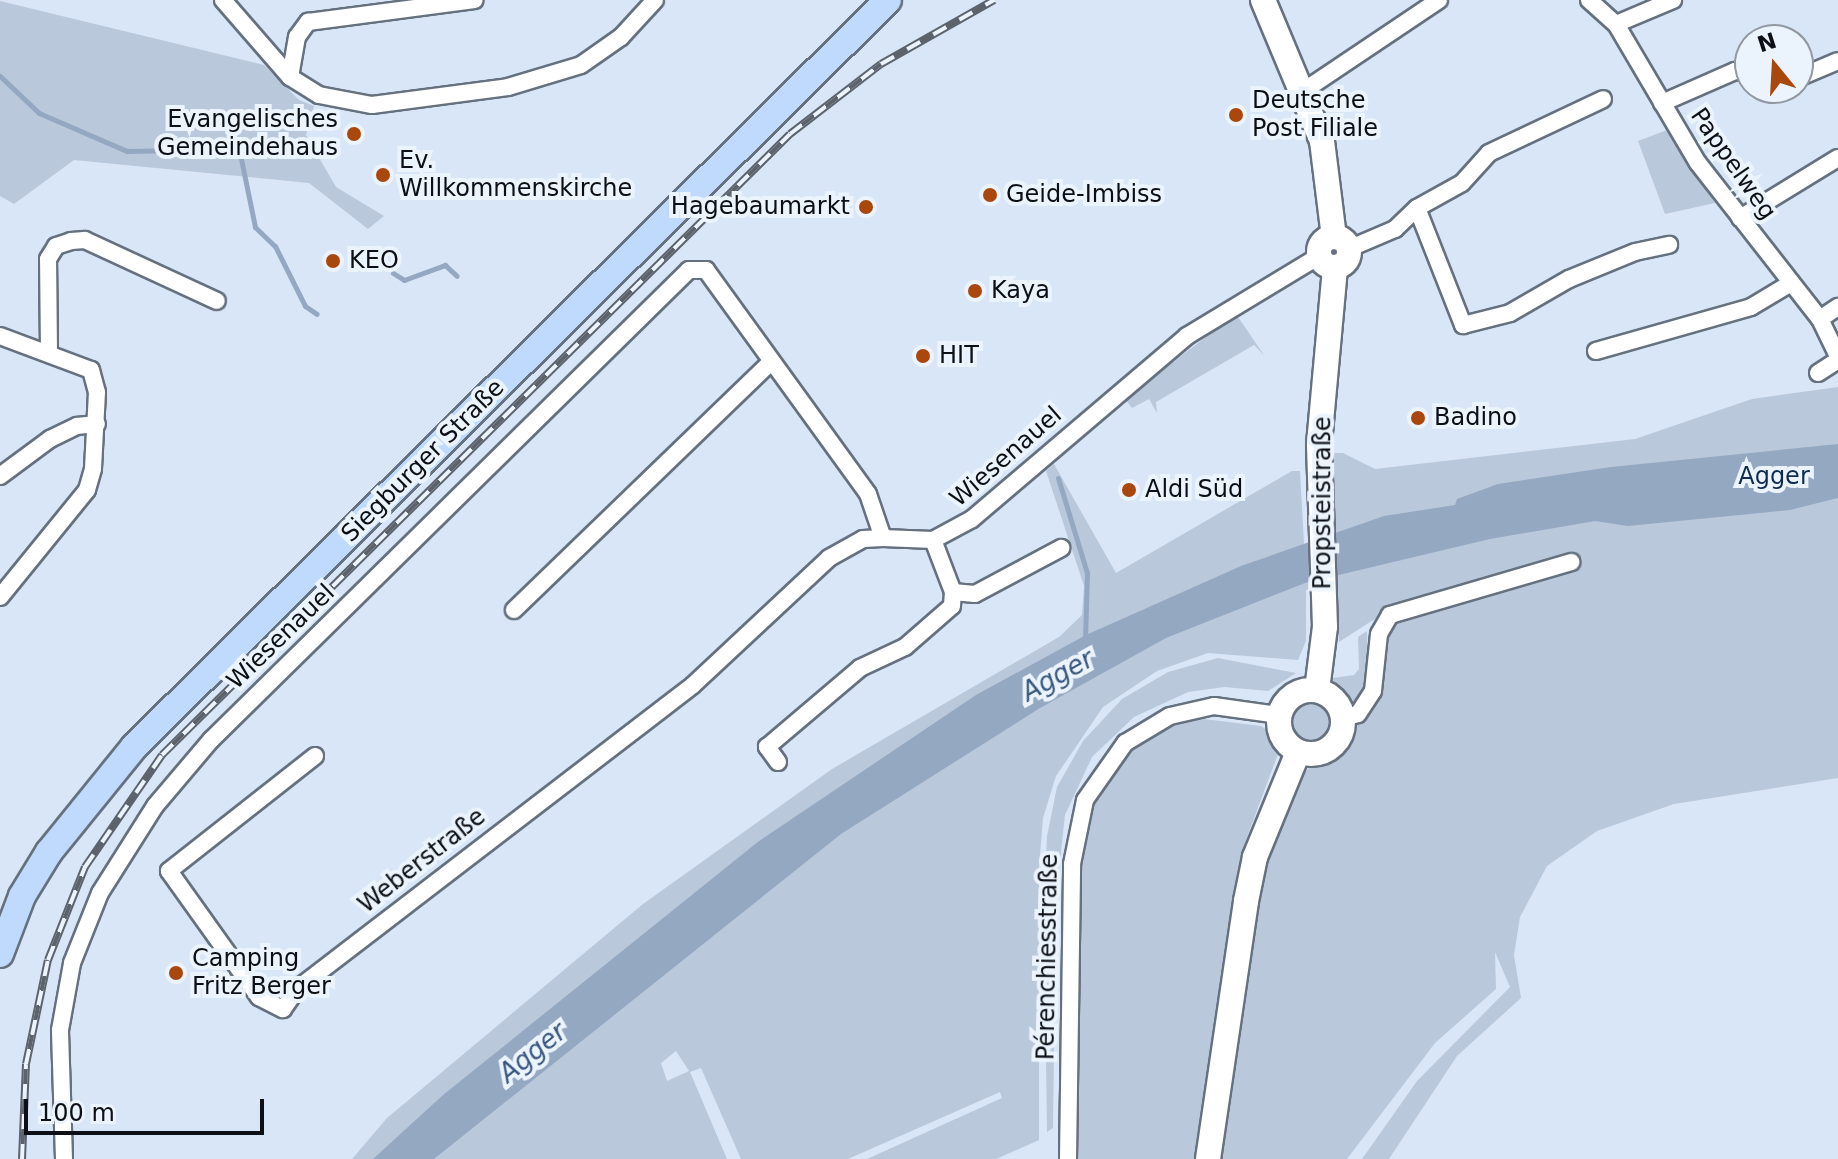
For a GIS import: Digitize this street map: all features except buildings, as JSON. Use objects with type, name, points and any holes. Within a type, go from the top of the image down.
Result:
[{"type":"main road","name":"Siegburger Straße","points":[[1,949],[22,896],[49,852],[134,747],[888,0]]},
{"type":"street","points":[[223,0],[290,77],[319,95],[372,105],[508,87],[581,65],[603,53],[655,0]]},
{"type":"street","points":[[290,77],[297,37],[308,22],[475,0]]},
{"type":"street","name":"Propsteistraße","points":[[1263,0],[1322,141],[1334,252],[1319,496],[1325,627],[1317,690]]},
{"type":"street","points":[[1302,92],[1439,0]]},
{"type":"street","name":"Pappelweg","points":[[1589,0],[1616,24],[1662,103],[1740,218],[1820,319],[1838,358],[1818,373]]},
{"type":"street","points":[[1616,24],[1673,0]]},
{"type":"street","points":[[1814,71],[1838,61]]},
{"type":"street","points":[[1662,103],[1734,71]]},
{"type":"street","name":"Wiesenauel","points":[[933,540],[972,519],[1187,336],[1334,252],[1395,229],[1417,208],[1462,183],[1489,153],[1603,99]]},
{"type":"street","points":[[1740,218],[1838,158]]},
{"type":"street","points":[[1417,208],[1463,325],[1510,313],[1569,279],[1635,252],[1669,245]]},
{"type":"street","points":[[49,351],[48,259],[56,246],[71,241],[85,240],[217,301]]},
{"type":"street","name":"Wiesenauel","points":[[64,1159],[59,1044],[72,963],[100,893],[182,772],[689,270],[706,270],[868,494],[883,538]]},
{"type":"street","points":[[1596,351],[1751,307],[1791,283]]},
{"type":"street","points":[[1820,319],[1838,307]]},
{"type":"street","points":[[0,336],[49,351],[91,370],[97,424],[87,490],[0,597]]},
{"type":"street","points":[[514,610],[771,362]]},
{"type":"street","points":[[0,476],[50,439],[77,426],[97,424]]},
{"type":"street","points":[[778,762],[767,747],[860,668],[905,647],[952,606],[953,592],[933,540],[883,538]]},
{"type":"street","name":"Weberstraße","points":[[315,756],[169,871],[259,997],[283,1009],[310,979],[693,685],[829,558],[863,539],[883,538]]},
{"type":"street","points":[[953,592],[975,594],[1061,548]]},
{"type":"street","points":[[1342,718],[1358,714],[1373,691],[1379,634],[1390,615],[1571,562]]},
{"type":"street","points":[[1317,690],[1337,703],[1342,718],[1340,736],[1327,751],[1298,752],[1282,737],[1279,715],[1291,697],[1317,690]]},
{"type":"street","name":"Pérenchiesstraße","points":[[1068,1159],[1072,864],[1085,800],[1125,743],[1170,716],[1214,706],[1279,715]]},
{"type":"street","points":[[1208,1159],[1255,857],[1298,752]]},
{"type":"green space","points":[[0,1],[264,65],[299,100],[314,106],[306,135],[336,187],[384,216],[368,229],[309,183],[74,160],[14,204],[0,196]]},
{"type":"green space","points":[[1667,130],[1715,203],[1665,214],[1638,141]]},
{"type":"green space","points":[[1236,314],[1264,355],[1254,345],[1156,402],[1157,413],[1149,399],[1132,408],[1125,399]]},
{"type":"green space","points":[[1838,387],[1838,778],[1674,804],[1597,831],[1547,866],[1520,917],[1514,955],[1521,998],[1457,1056],[1389,1159],[1362,1159],[1417,1081],[1510,987],[1495,952],[1496,989],[1435,1043],[1347,1159],[1215,1159],[1268,854],[1304,773],[1315,762],[1339,752],[1349,728],[1370,715],[1379,697],[1384,613],[1339,642],[1336,580],[1306,590],[1306,641],[1298,660],[1208,653],[1157,671],[1103,707],[1056,776],[1043,818],[1039,868],[1039,1140],[996,1159],[867,1159],[1002,1098],[1000,1092],[848,1159],[741,1159],[701,1068],[690,1072],[727,1159],[352,1159],[387,1118],[643,904],[832,769],[1059,637],[1082,615],[1084,586],[1046,471],[1054,464],[1116,573],[1292,471],[1300,471],[1304,544],[1334,534],[1332,453],[1343,453],[1375,469],[1635,439],[1752,399]],"holes":[[[676,1051],[689,1071],[667,1081],[661,1063]]]},
{"type":"green space","points":[[1367,631],[1368,688],[1352,708],[1334,688],[1333,678],[1354,675],[1359,669],[1358,637]]},
{"type":"green space","points":[[1218,658],[1296,673],[1268,691],[1224,687],[1188,692],[1134,717],[1092,757],[1065,815],[1056,896],[1053,1128],[1047,1132],[1044,907],[1047,836],[1057,787],[1083,741],[1122,699],[1168,672]]},
{"type":"green space","points":[[1311,702],[1325,708],[1331,722],[1325,736],[1311,742],[1297,736],[1291,722],[1297,708]]},
{"type":"green space","points":[[1204,719],[1261,726],[1273,734],[1278,754],[1241,853],[1201,1159],[1075,1159],[1080,851],[1087,816],[1099,786],[1142,739],[1172,724]]},
{"type":"water","name":"Agger","points":[[1838,444],[1838,498],[1790,510],[1628,526],[1595,521],[1490,539],[1305,583],[1166,638],[1040,708],[841,834],[434,1159],[373,1159],[443,1095],[759,841],[976,695],[1086,635],[1241,566],[1384,516],[1455,505],[1457,499],[1498,484],[1611,467]]},
{"type":"waterway","points":[[0,76],[39,113],[127,151],[239,149],[255,227],[275,246],[305,306],[317,314]]},
{"type":"waterway","points":[[393,273],[404,280],[445,265],[457,276]]},
{"type":"waterway","points":[[1058,478],[1087,573],[1085,640]]},
{"type":"railway","points":[[22,1159],[26,1064],[48,960],[85,867],[162,755],[790,134],[881,64],[994,0]]},
{"type":"place","name":"Deutsche Post Filiale","points":[[1236,115]]},
{"type":"place","name":"Evangelisches Gemeindehaus","points":[[354,134]]},
{"type":"place","name":"Ev. Willkommenskirche","points":[[383,175]]},
{"type":"place","name":"Geide-Imbiss","points":[[990,195]]},
{"type":"place","name":"Hagebaumarkt","points":[[866,207]]},
{"type":"place","name":"KEO","points":[[333,261]]},
{"type":"place","name":"Kaya","points":[[975,291]]},
{"type":"place","name":"HIT","points":[[923,356]]},
{"type":"place","name":"Badino","points":[[1418,418]]},
{"type":"place","name":"Aldi Süd","points":[[1129,490]]},
{"type":"place","name":"Camping Fritz Berger","points":[[176,973]]}]
